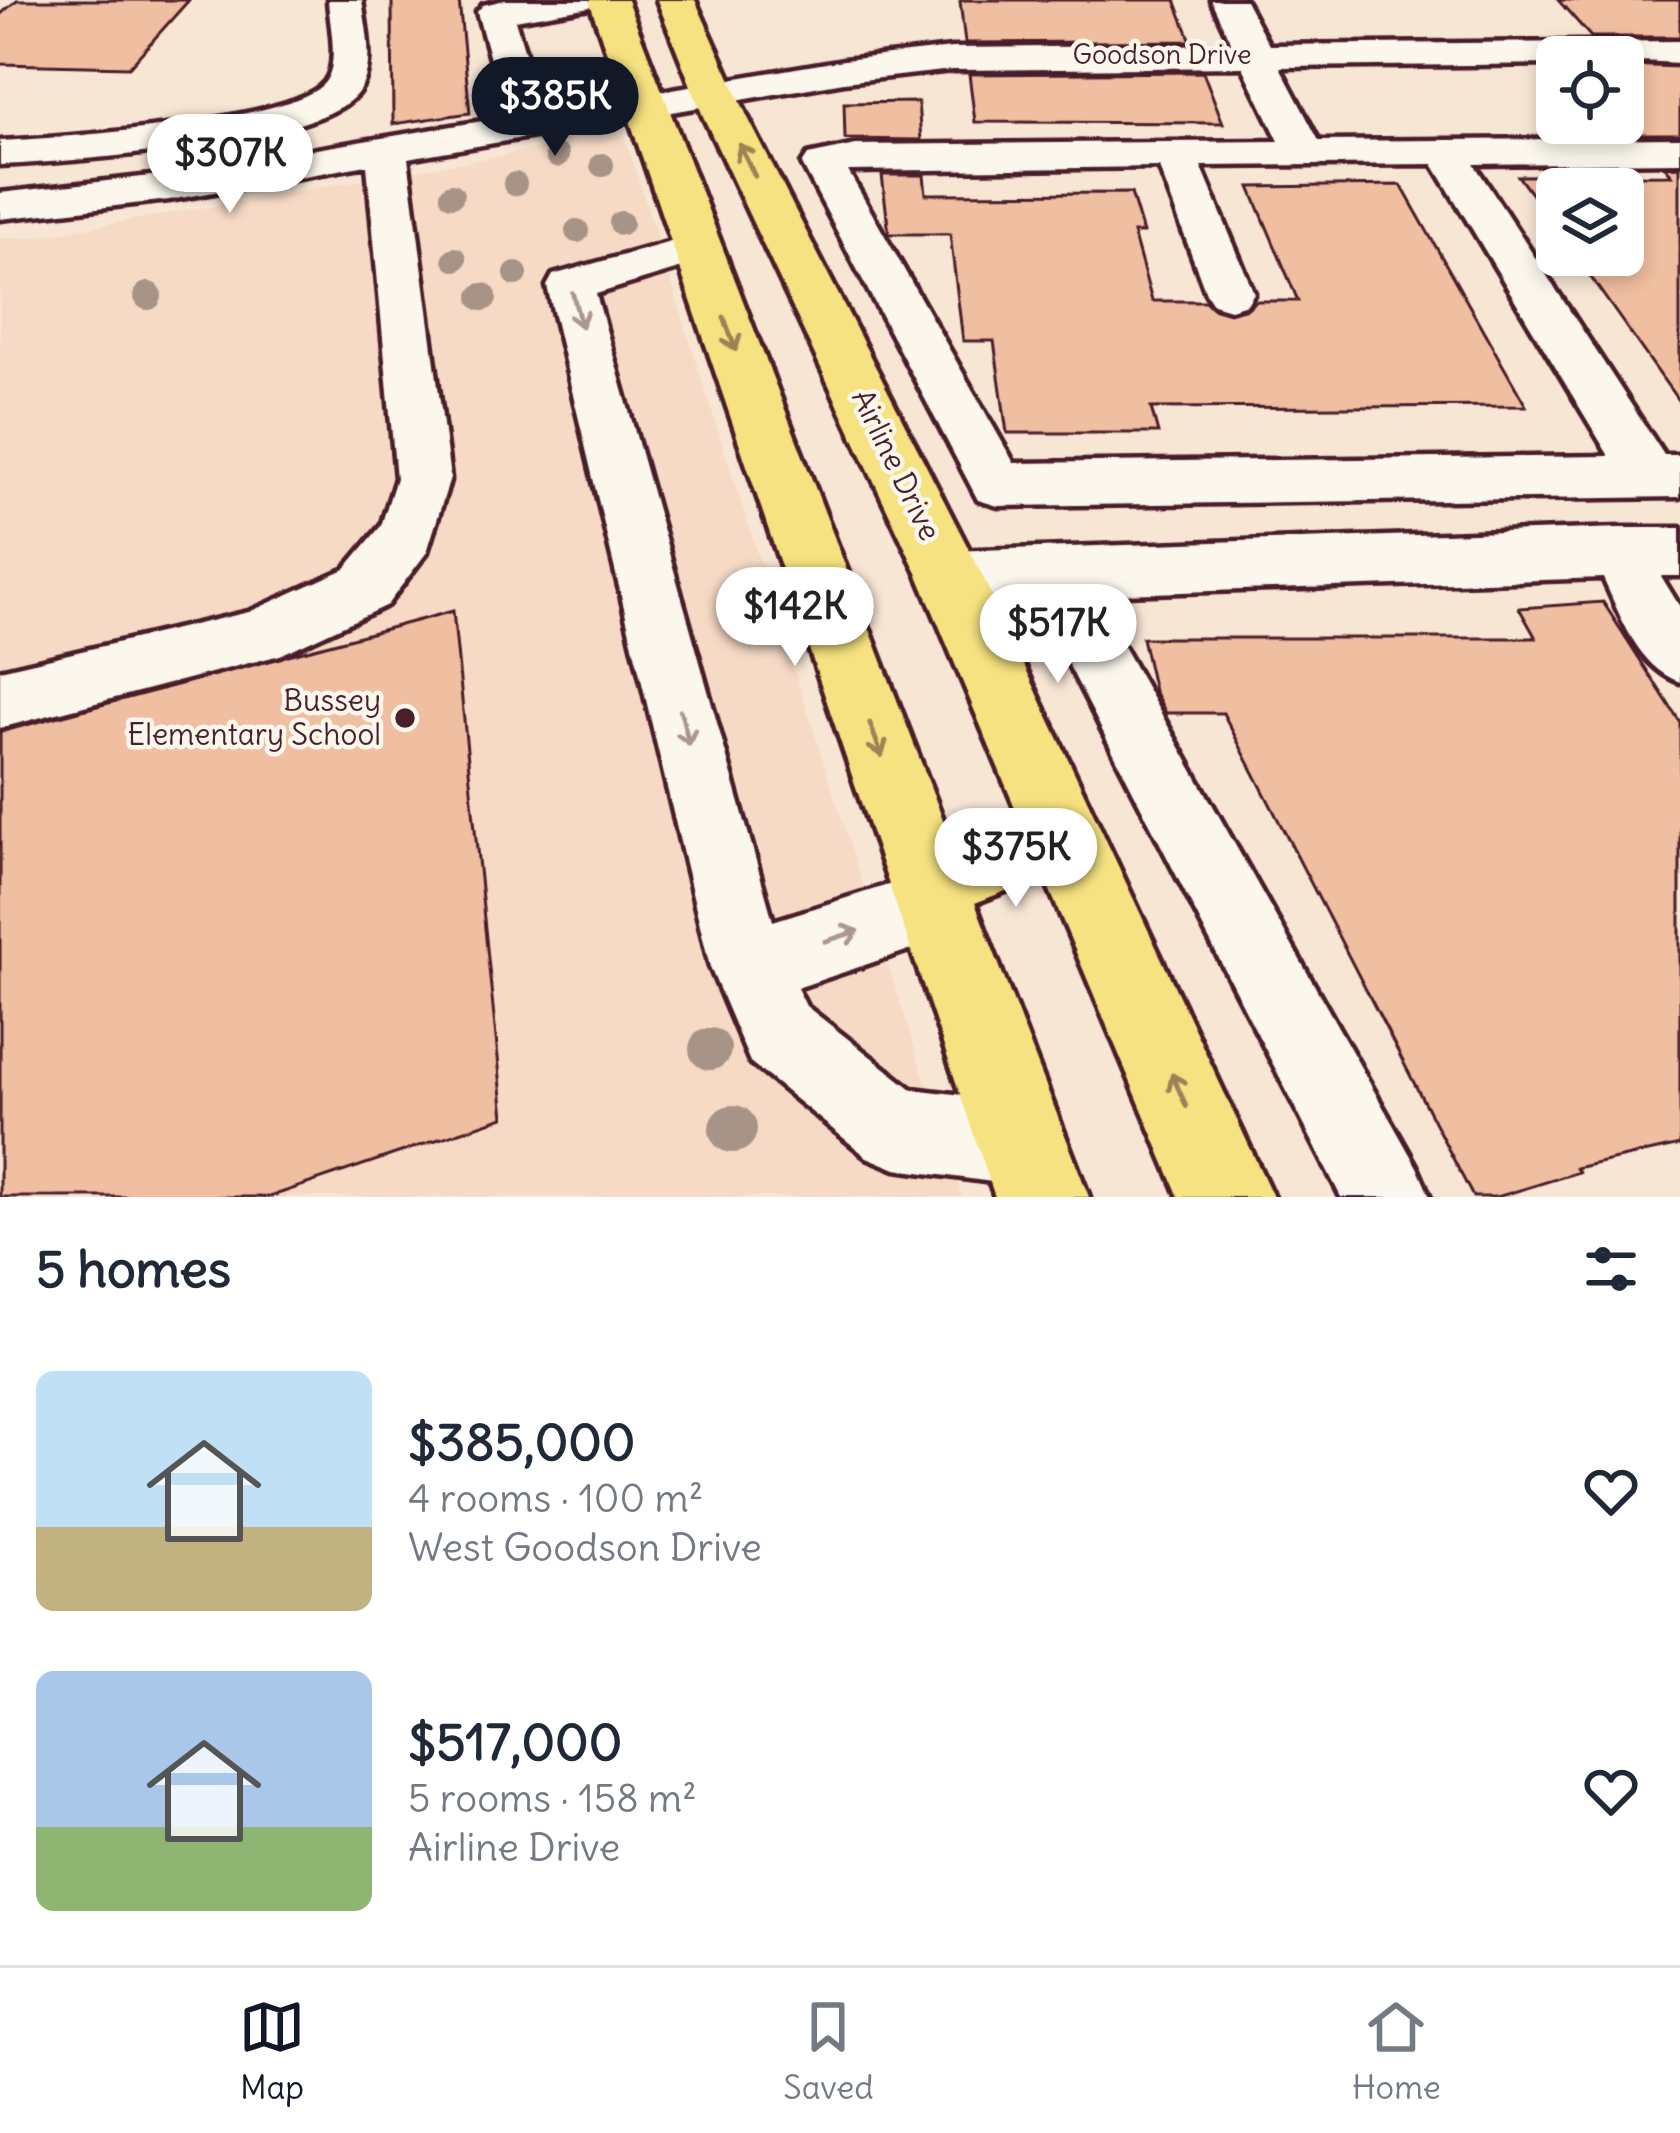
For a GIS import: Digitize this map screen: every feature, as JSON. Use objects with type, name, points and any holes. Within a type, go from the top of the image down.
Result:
[{"type":"main road","points":[[608,0],[1032,1170]]},
{"type":"main road","name":"Airline Drive","points":[[676,0],[714,94],[950,575],[1226,1197]]},
{"type":"main road","points":[[932,894],[1064,831]]},
{"type":"street","points":[[0,153],[90,146],[313,110],[342,88],[349,68],[345,0]]},
{"type":"street","points":[[527,126],[496,12],[578,0]]},
{"type":"street","points":[[1228,0],[1305,153]]},
{"type":"street","name":"Goodson Drive","points":[[2,214],[714,94],[952,59],[1680,52]]},
{"type":"street","points":[[0,699],[258,636],[367,587],[407,536],[423,478],[386,150]]},
{"type":"street","points":[[1664,476],[998,485],[823,164],[856,157],[1680,150]]},
{"type":"street","points":[[1446,152],[1664,476]]},
{"type":"street","points":[[1175,154],[1230,293]]},
{"type":"street","points":[[699,248],[570,286],[748,967],[778,1034],[896,1128],[1032,1170]]},
{"type":"street","points":[[950,575],[1650,552],[1649,613],[1680,655]]},
{"type":"street","points":[[1051,572],[1387,1197]]},
{"type":"street","points":[[748,967],[932,894]]},
{"type":"shaded area","name":"Bussey Elementary School","points":[[624,134],[962,1197],[0,1197],[0,238],[29,238]]},
{"type":"building","points":[[17,0],[189,0],[129,67],[0,64],[0,15]]},
{"type":"building","points":[[392,0],[459,0],[470,113],[393,124]]},
{"type":"building","points":[[1175,0],[1191,41],[965,43],[960,1]]},
{"type":"building","points":[[1558,0],[1680,0],[1680,37],[1590,36]]},
{"type":"building","points":[[1644,66],[1680,67],[1680,134],[1644,134]]},
{"type":"building","points":[[1203,72],[1223,123],[975,122],[969,74]]},
{"type":"building","points":[[918,102],[921,140],[845,139],[844,103]]},
{"type":"building","points":[[1680,166],[1680,403],[1590,276],[1644,276],[1644,175],[1672,175],[1665,167]]},
{"type":"building","points":[[882,175],[924,175],[926,194],[1131,193],[1143,233],[1133,233],[1152,301],[1205,301],[1229,313],[1255,301],[1298,301],[1250,187],[1401,185],[1526,406],[1151,408],[1158,433],[1007,433],[994,341],[963,341],[950,234],[889,234]]},
{"type":"building","points":[[1518,176],[1536,176],[1536,200]]},
{"type":"building","points":[[1603,602],[1680,722],[1680,1145],[1576,1168],[1579,1172],[1497,1197],[1473,1197],[1223,713],[1166,713],[1154,691],[1142,638],[1536,638],[1519,608]]},
{"type":"building","points":[[453,611],[504,1117],[269,1197],[0,1197],[0,732]]},
{"type":"place","name":"Bussey Elementary School","points":[[405,718]]}]
